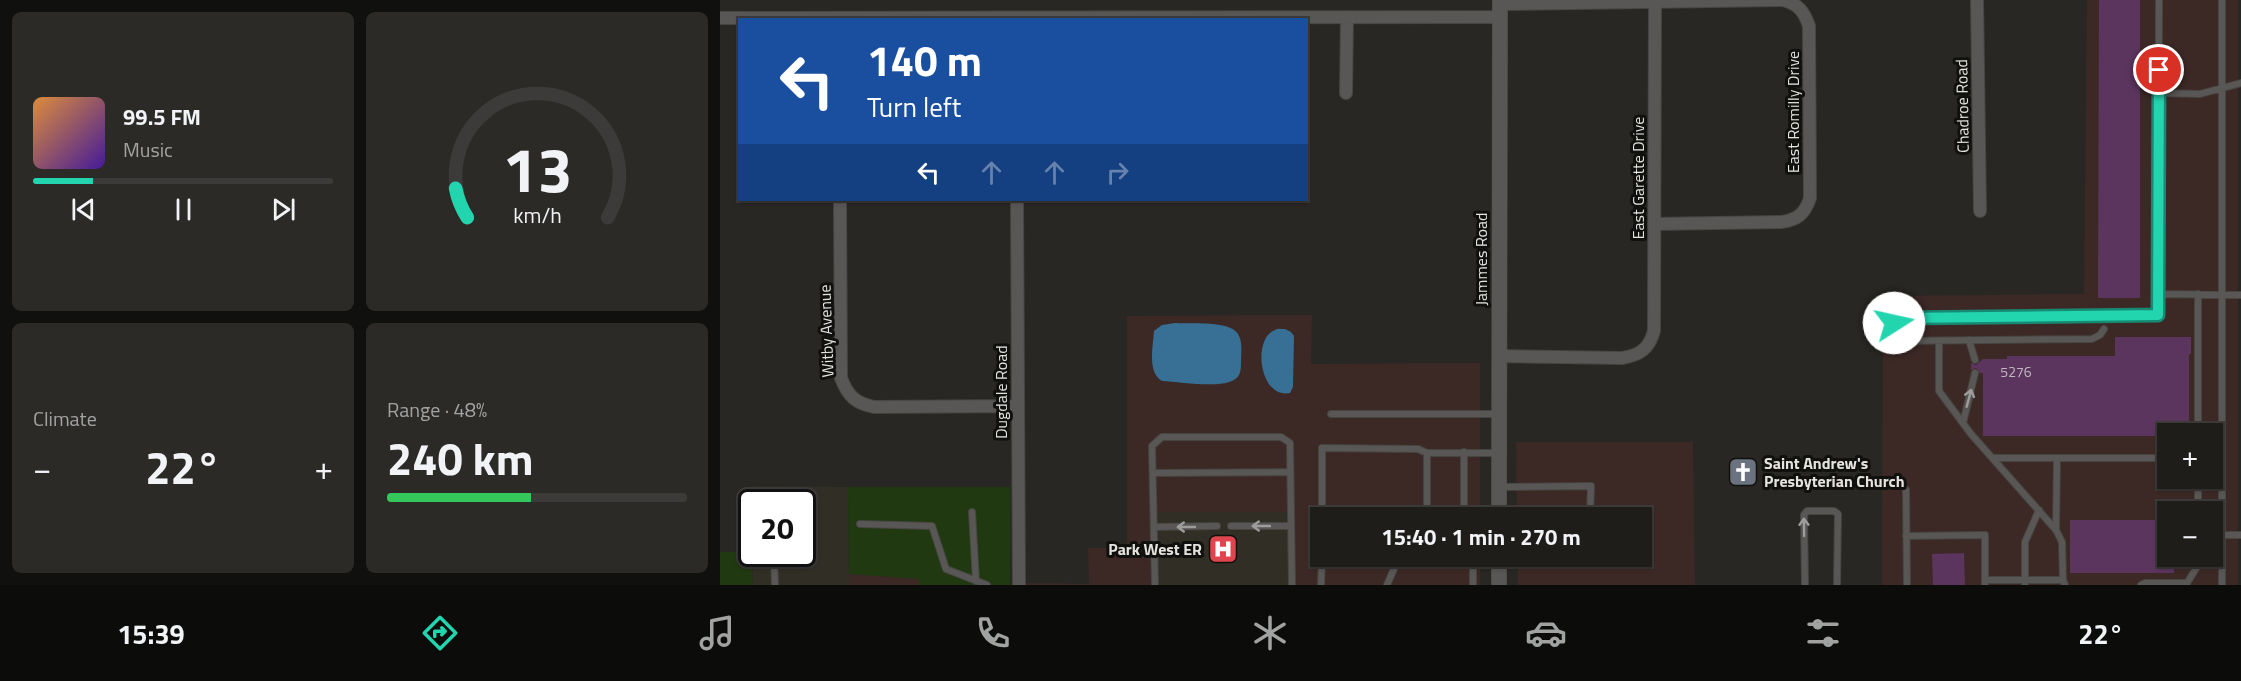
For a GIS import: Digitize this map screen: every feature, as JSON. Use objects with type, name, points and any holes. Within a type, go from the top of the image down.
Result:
[{"type":"street","name":"East Romilly Drive","points":[[1654,224],[1791,221],[1801,216],[1807,209],[1810,198],[1809,26],[1806,15],[1800,7],[1783,0],[1655,2]]},
{"type":"street","name":"Chadroe Road","points":[[1977,0],[1980,211]]},
{"type":"street","points":[[720,18],[1347,17],[1499,7],[1655,2]]},
{"type":"street","name":"East Garette Drive","points":[[1499,356],[1622,358],[1634,356],[1650,344],[1654,332],[1655,2]]},
{"type":"street","name":"Jammes Road","points":[[1499,7],[1499,507]]},
{"type":"street","points":[[1347,17],[1347,93]]},
{"type":"street","name":"Witby Avenue","points":[[840,201],[841,378],[846,391],[853,400],[874,407],[1018,406]]},
{"type":"street","name":"Dugdale Road","points":[[1017,201],[1018,585]]},
{"type":"street","points":[[1499,567],[1499,585]]},
{"type":"lane","points":[[2104,328],[2100,335],[2092,339],[1898,341],[1894,337],[1894,323],[1901,318],[2158,315],[2159,0]]},
{"type":"lane","points":[[2222,0],[2222,501]]},
{"type":"lane","points":[[2159,93],[2200,94],[2241,83]]},
{"type":"lane","points":[[2158,294],[2241,295]]},
{"type":"lane","points":[[2198,294],[2198,423]]},
{"type":"lane","points":[[1969,340],[1975,360]]},
{"type":"lane","points":[[1906,536],[1985,535],[1985,583],[2064,582],[2062,542],[2056,530],[1963,423],[1939,391],[1939,341]]},
{"type":"lane","points":[[1963,423],[1975,373]]},
{"type":"lane","points":[[1331,414],[1499,414]]},
{"type":"lane","points":[[1155,585],[1152,446],[1162,437],[1281,437],[1290,442],[1292,585]]},
{"type":"lane","points":[[1322,507],[1322,448],[1418,449],[1427,453],[1499,453]]},
{"type":"lane","points":[[1464,452],[1464,507]]},
{"type":"lane","points":[[1427,453],[1427,507]]},
{"type":"lane","points":[[1993,458],[2157,458]]},
{"type":"lane","points":[[2056,530],[2057,458]]},
{"type":"lane","points":[[1153,473],[1290,472]]},
{"type":"lane","points":[[1499,487],[1591,486],[1590,507]]},
{"type":"lane","points":[[1906,490],[1907,585]]},
{"type":"lane","points":[[2025,583],[2025,542],[2039,510]]},
{"type":"lane","points":[[1805,585],[1804,515],[1808,511],[1834,511],[1838,514],[1838,585]]},
{"type":"lane","points":[[972,512],[976,581]]},
{"type":"lane","points":[[860,524],[932,526],[946,569],[987,585]]},
{"type":"lane","points":[[1154,527],[1217,526]]},
{"type":"lane","points":[[1231,526],[1291,526]]},
{"type":"lane","points":[[2223,535],[2241,535]]},
{"type":"lane","points":[[774,567],[775,585]]},
{"type":"lane","points":[[1321,585],[1322,567]]},
{"type":"lane","points":[[1387,585],[1395,567]]},
{"type":"lane","points":[[1473,567],[1473,585]]},
{"type":"lane","points":[[2141,585],[2145,583],[2187,584],[2197,567]]},
{"type":"lane","points":[[2222,567],[2222,585]]},
{"type":"shaded area","points":[[2087,0],[2238,0],[2238,585],[1882,585],[1883,296],[2084,294]]},
{"type":"shaded area","points":[[1312,315],[1311,364],[1480,363],[1480,507],[1310,507],[1310,567],[1480,567],[1480,585],[1026,585],[1026,583],[1089,584],[1088,548],[1127,548],[1127,316]]},
{"type":"shaded area","points":[[1516,442],[1693,442],[1695,585],[1518,585],[1518,567],[1652,567],[1652,507],[1517,507]]},
{"type":"shaded area","points":[[752,486],[848,487],[849,585],[753,585],[752,567],[816,567],[816,489],[752,489]]},
{"type":"shaded area","name":"Park West ER","points":[[1155,512],[1291,512],[1292,585],[1155,585]]},
{"type":"shaded area","points":[[849,574],[919,579],[919,585],[849,585]]},
{"type":"green space","points":[[848,487],[1010,487],[1010,585],[919,585],[919,579],[849,574]]},
{"type":"green space","points":[[720,552],[738,552],[738,567],[752,567],[753,585],[720,585]]},
{"type":"water","points":[[1175,323],[1219,325],[1234,330],[1240,337],[1241,344],[1239,375],[1232,381],[1208,384],[1162,381],[1157,377],[1152,359],[1154,331],[1162,325]]},
{"type":"water","points":[[1276,329],[1285,329],[1294,336],[1293,387],[1290,393],[1280,392],[1271,387],[1262,367],[1261,355],[1268,335]]},
{"type":"building","points":[[2099,0],[2140,0],[2140,298],[2098,298]]},
{"type":"building","points":[[2115,337],[2191,337],[2189,423],[2157,423],[2157,436],[1983,436],[1983,373],[1976,368],[1971,370],[1971,363],[1976,365],[1983,359],[2007,359],[2007,356],[2115,356]]},
{"type":"building","points":[[2070,520],[2157,520],[2157,567],[2174,567],[2174,573],[2070,573]]},
{"type":"building","points":[[1964,553],[1965,585],[1933,585],[1932,554]]},
{"type":"place","name":"Saint Andrew's Presbyterian Church","points":[[1743,472]]},
{"type":"place","name":"Park West ER","points":[[1223,549]]},
{"type":"route","points":[[1894,323],[1901,318],[2158,315],[2159,70]]}]
